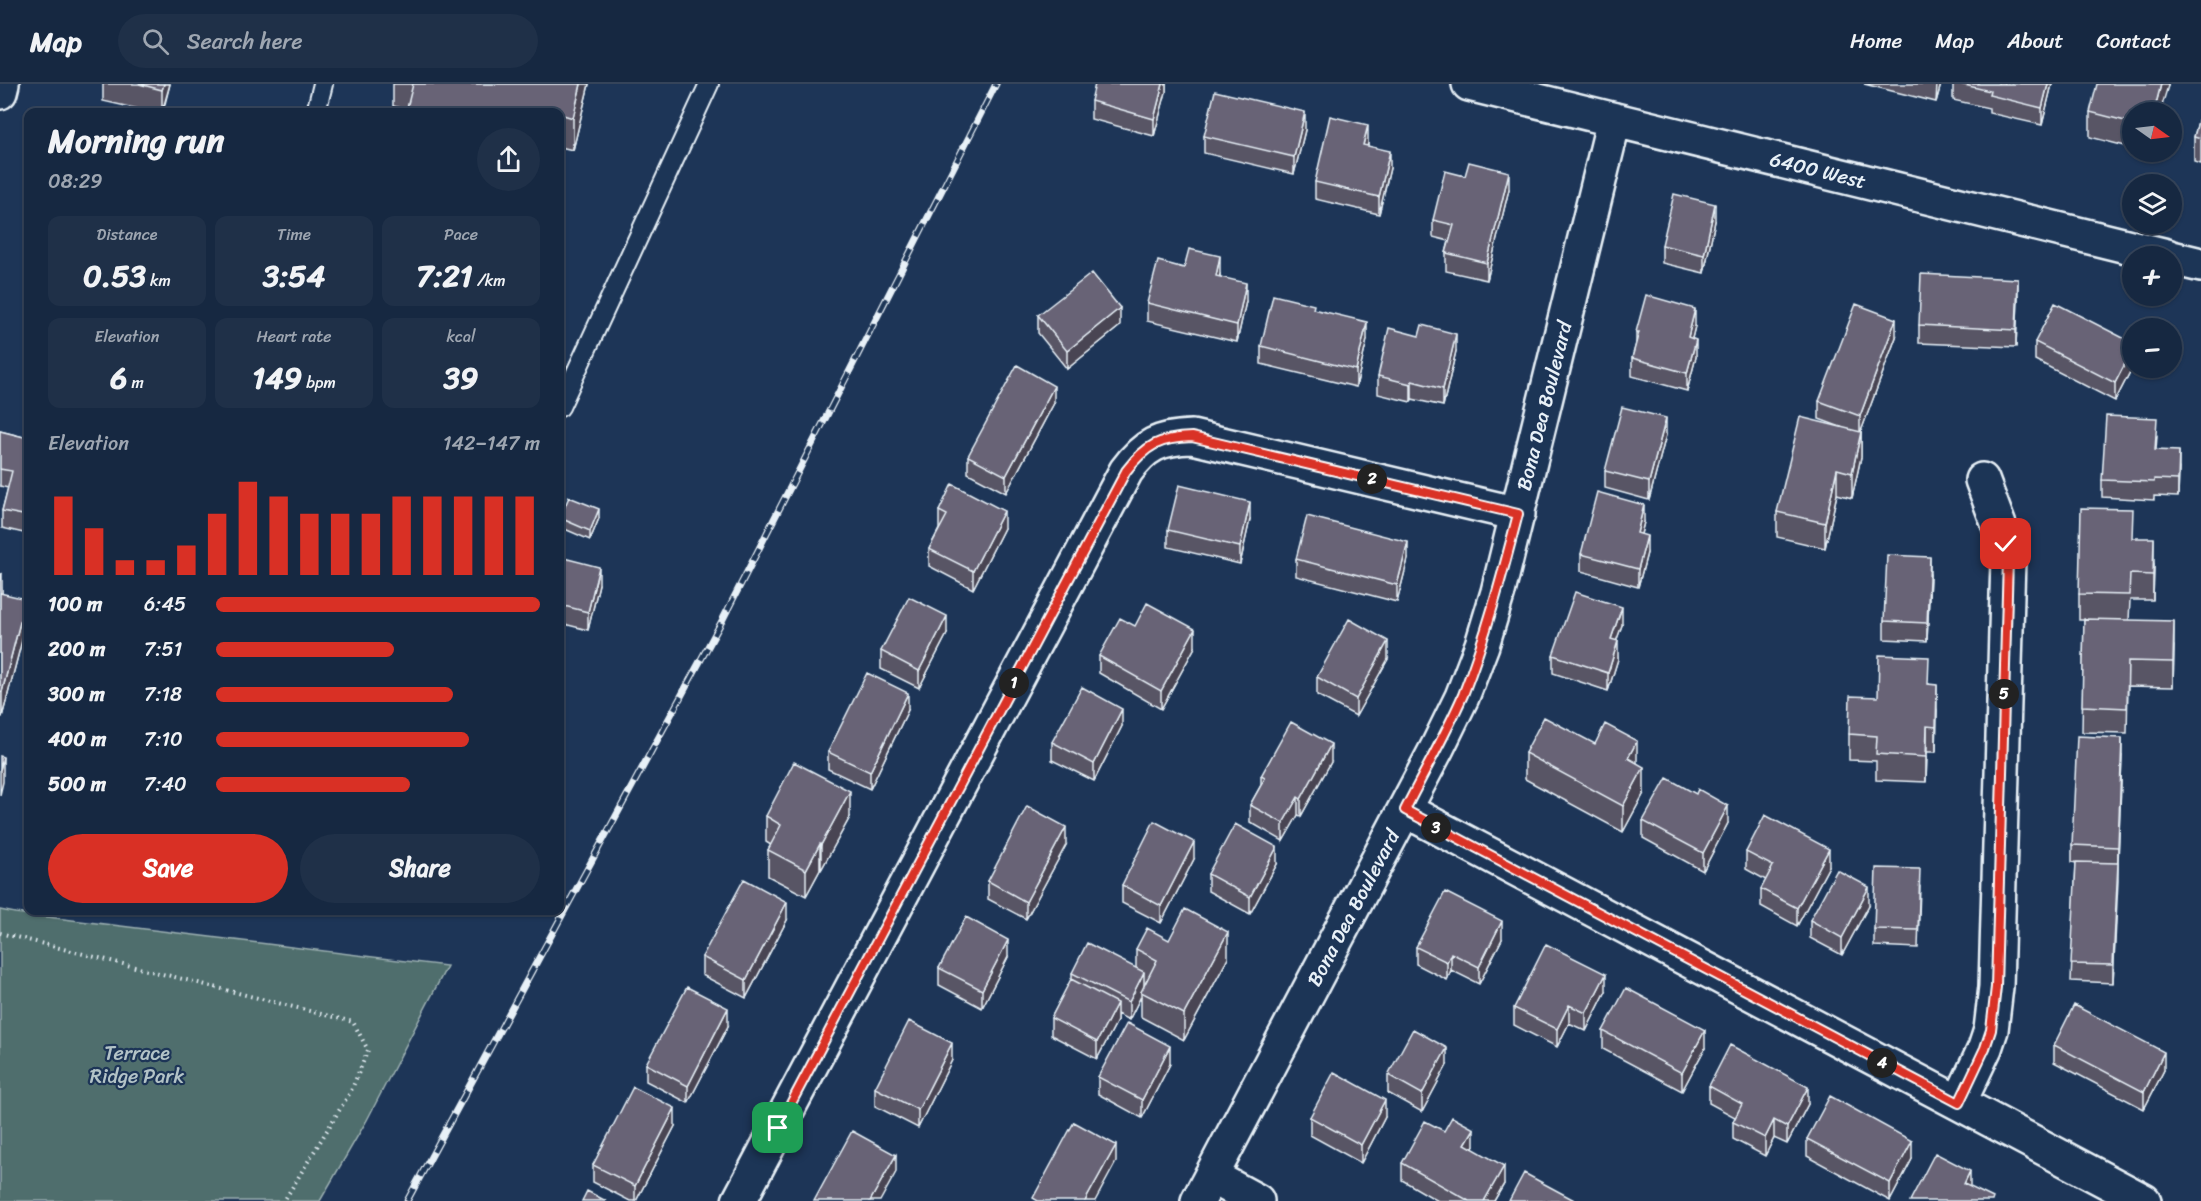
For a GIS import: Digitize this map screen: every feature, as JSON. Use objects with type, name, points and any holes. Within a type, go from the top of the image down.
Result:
[{"type":"street","points":[[0,92],[2,84]]},
{"type":"street","name":"6400 West","points":[[1469,84],[2126,246]]},
{"type":"street","name":"Bona Dea Boulevard","points":[[1205,1189],[1405,810],[1462,697],[1478,656],[1498,592],[1518,514],[1614,120]]},
{"type":"street","points":[[2182,260],[2201,265]]},
{"type":"street","points":[[739,1201],[1126,471],[1148,447],[1161,440],[1192,437],[1518,514]]},
{"type":"street","points":[[1959,1103],[1991,1030],[1996,975],[2008,559],[2006,544],[1982,480]]},
{"type":"street","points":[[1405,810],[2144,1201]]},
{"type":"street","points":[[1205,1189],[1257,1201]]},
{"type":"lane","points":[[317,108],[323,84]]},
{"type":"lane","points":[[564,397],[709,84]]},
{"type":"path","points":[[0,933],[353,1022],[368,1050],[351,1091],[284,1201]]},
{"type":"green space","name":"Terrace Ridge Park","points":[[0,910],[24,915],[447,966],[367,1120],[320,1201],[0,1201]]},
{"type":"building","points":[[139,84],[164,84],[162,90]]},
{"type":"building","points":[[413,84],[581,84],[573,118],[564,115],[564,108],[407,108]]},
{"type":"building","points":[[1095,84],[1163,84],[1154,119],[1091,101]]},
{"type":"building","points":[[1960,84],[2048,84],[2042,108],[1989,95],[1990,91]]},
{"type":"building","points":[[2097,84],[2161,84],[2156,102],[2122,102],[2122,120],[2090,112]]},
{"type":"building","points":[[1215,91],[1305,112],[1294,157],[1204,136]]},
{"type":"building","points":[[2201,110],[2201,139],[2194,137]]},
{"type":"building","points":[[1330,116],[1368,125],[1363,145],[1390,151],[1379,197],[1315,182]]},
{"type":"building","points":[[1469,162],[1509,172],[1487,263],[1446,253],[1454,225],[1433,220],[1445,171],[1465,176]]},
{"type":"building","points":[[1674,194],[1715,204],[1704,255],[1662,245]]},
{"type":"building","points":[[1189,249],[1220,256],[1216,276],[1246,283],[1237,325],[1147,303],[1158,261],[1184,268]]},
{"type":"building","points":[[1092,273],[1120,308],[1067,351],[1038,315]]},
{"type":"building","points":[[1921,274],[2018,279],[2016,330],[1919,325]]},
{"type":"building","points":[[1273,295],[1314,305],[1313,309],[1367,322],[1356,370],[1261,346]]},
{"type":"building","points":[[1646,295],[1695,309],[1688,337],[1696,340],[1687,373],[1632,358]]},
{"type":"building","points":[[2055,303],[2122,337],[2122,369],[2115,383],[2035,342]]},
{"type":"building","points":[[1856,304],[1896,319],[1860,416],[1819,401]]},
{"type":"building","points":[[1422,325],[1456,334],[1443,389],[1378,376],[1389,328],[1419,336]]},
{"type":"building","points":[[1017,365],[1054,386],[1006,476],[968,456]]},
{"type":"building","points":[[1622,407],[1666,418],[1649,482],[1605,471]]},
{"type":"building","points":[[2106,416],[2157,418],[2155,450],[2179,451],[2178,480],[2154,479],[2154,482],[2102,480]]},
{"type":"building","points":[[1800,417],[1861,432],[1852,473],[1837,469],[1825,523],[1777,512]]},
{"type":"building","points":[[0,431],[24,437],[24,515],[2,511],[12,471],[0,469]]},
{"type":"building","points":[[952,484],[1004,511],[973,571],[929,549],[947,515],[939,511]]},
{"type":"building","points":[[1179,485],[1250,502],[1240,547],[1168,530]]},
{"type":"building","points":[[1597,492],[1644,505],[1637,533],[1647,536],[1638,569],[1581,554]]},
{"type":"building","points":[[569,497],[599,509],[590,531],[564,520],[564,509]]},
{"type":"building","points":[[2081,508],[2133,509],[2132,538],[2154,538],[2153,575],[2130,574],[2129,595],[2079,594]]},
{"type":"building","points":[[1307,516],[1408,542],[1397,585],[1296,559]]},
{"type":"building","points":[[1887,555],[1930,557],[1927,623],[1884,621]]},
{"type":"building","points":[[564,558],[599,567],[588,612],[564,606]]},
{"type":"building","points":[[1575,592],[1622,607],[1611,639],[1618,641],[1608,673],[1553,655]]},
{"type":"building","points":[[0,593],[24,599],[24,607],[2,692],[0,691]]},
{"type":"building","points":[[909,597],[947,616],[919,671],[881,651]]},
{"type":"building","points":[[1147,603],[1195,629],[1161,691],[1099,656],[1120,618],[1135,626]]},
{"type":"building","points":[[1349,619],[1388,641],[1356,699],[1317,677]]},
{"type":"building","points":[[2084,619],[2174,621],[2173,662],[2128,661],[2127,708],[2082,706]]},
{"type":"building","points":[[1879,655],[1929,657],[1928,684],[1937,685],[1936,727],[1927,726],[1926,757],[1876,754],[1877,736],[1849,734],[1850,696],[1878,697]]},
{"type":"building","points":[[867,673],[908,693],[870,772],[828,752]]},
{"type":"building","points":[[1082,687],[1122,709],[1094,764],[1052,742]]},
{"type":"building","points":[[1544,717],[1595,744],[1605,724],[1637,741],[1628,758],[1644,767],[1623,806],[1525,753]]},
{"type":"building","points":[[1291,722],[1331,744],[1301,799],[1298,797],[1283,823],[1250,805],[1265,778],[1261,776]]},
{"type":"building","points":[[2077,736],[2122,738],[2118,847],[2072,845]]},
{"type":"building","points":[[794,762],[850,791],[806,870],[768,850],[781,825],[766,816]]},
{"type":"building","points":[[1667,778],[1696,794],[1698,789],[1728,806],[1703,853],[1643,821]]},
{"type":"building","points":[[1027,806],[1066,827],[1026,902],[988,881]]},
{"type":"building","points":[[1765,815],[1829,849],[1797,908],[1761,889],[1773,866],[1746,852]]},
{"type":"building","points":[[1154,821],[1194,842],[1161,906],[1122,885]]},
{"type":"building","points":[[1235,824],[1277,847],[1250,897],[1208,874]]},
{"type":"building","points":[[2076,862],[2118,863],[2113,965],[2071,964]]},
{"type":"building","points":[[1876,868],[1920,869],[1918,930],[1874,929]]},
{"type":"building","points":[[1837,870],[1869,887],[1842,938],[1810,920]]},
{"type":"building","points":[[744,879],[787,902],[746,980],[702,957]]},
{"type":"building","points":[[1445,892],[1502,921],[1479,967],[1451,953],[1447,962],[1416,947]]},
{"type":"building","points":[[1185,909],[1228,932],[1184,1014],[1141,992],[1157,960],[1136,949],[1147,928],[1169,940]]},
{"type":"building","points":[[966,917],[1008,940],[982,990],[939,968]]},
{"type":"building","points":[[1087,943],[1144,972],[1129,1002],[1072,973]]},
{"type":"building","points":[[1546,944],[1606,974],[1586,1013],[1569,1005],[1557,1029],[1514,1008]]},
{"type":"building","points":[[1071,979],[1117,1003],[1097,1042],[1051,1018]]},
{"type":"building","points":[[687,987],[728,1008],[688,1086],[646,1064]]},
{"type":"building","points":[[1626,988],[1705,1030],[1682,1073],[1603,1031]]},
{"type":"building","points":[[2074,1005],[2164,1052],[2144,1092],[2054,1045]]},
{"type":"building","points":[[909,1021],[952,1043],[918,1110],[875,1088]]},
{"type":"building","points":[[1127,1023],[1170,1046],[1142,1100],[1098,1077]]},
{"type":"building","points":[[1413,1029],[1447,1048],[1422,1094],[1388,1075]]},
{"type":"building","points":[[1730,1045],[1808,1087],[1787,1127],[1774,1120],[1765,1138],[1733,1122],[1742,1104],[1709,1086]]},
{"type":"building","points":[[1334,1072],[1385,1100],[1361,1145],[1310,1117]]},
{"type":"building","points":[[633,1087],[675,1108],[635,1186],[593,1165]]},
{"type":"building","points":[[1830,1096],[1912,1141],[1890,1183],[1807,1139]]},
{"type":"building","points":[[1452,1117],[1474,1129],[1465,1144],[1504,1166],[1484,1201],[1469,1201],[1402,1163],[1425,1121],[1444,1131]]},
{"type":"building","points":[[1074,1122],[1116,1145],[1085,1201],[1038,1201],[1033,1198]]},
{"type":"building","points":[[852,1131],[896,1155],[870,1201],[814,1201]]},
{"type":"building","points":[[1935,1153],[1970,1171],[1964,1184],[1993,1198],[1992,1201],[1910,1201]]},
{"type":"building","points":[[1524,1173],[1576,1201],[1509,1201]]},
{"type":"building","points":[[587,1191],[606,1201],[582,1201]]},
{"type":"railway","points":[[564,912],[723,619],[996,84]]},
{"type":"railway","points":[[407,1201],[562,915]]},
{"type":"route","points":[[778,1128],[1126,471],[1148,447],[1161,440],[1192,437],[1518,514],[1482,645],[1462,697],[1405,810],[1959,1103],[1991,1030],[1996,987],[2008,559],[2006,544]]}]
